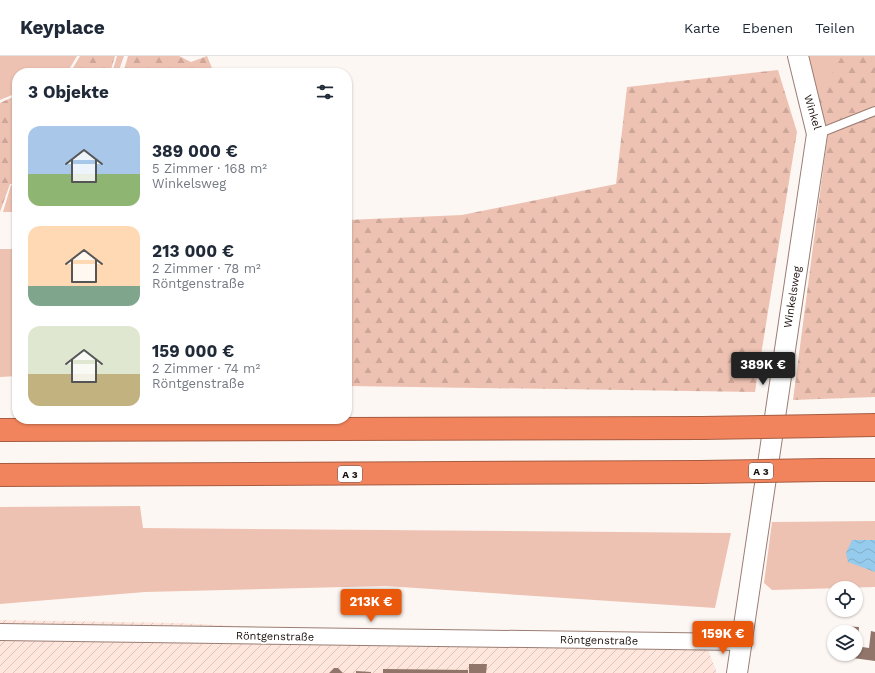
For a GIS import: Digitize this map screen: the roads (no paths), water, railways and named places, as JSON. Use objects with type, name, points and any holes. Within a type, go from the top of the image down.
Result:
[{"type":"highway","points":[[0,430],[702,428],[875,426]]},
{"type":"highway","name":"A 3","points":[[0,475],[875,470]]},
{"type":"street","name":"Winkel","points":[[798,56],[817,134]]},
{"type":"street","name":"Winkelsweg","points":[[737,673],[817,134]]},
{"type":"street","name":"Röntgenstraße","points":[[0,632],[741,642]]},
{"type":"lane","name":"Winkel","points":[[817,134],[875,111]]},
{"type":"water","points":[[852,540],[875,540],[875,572],[848,562],[846,553]]}]
